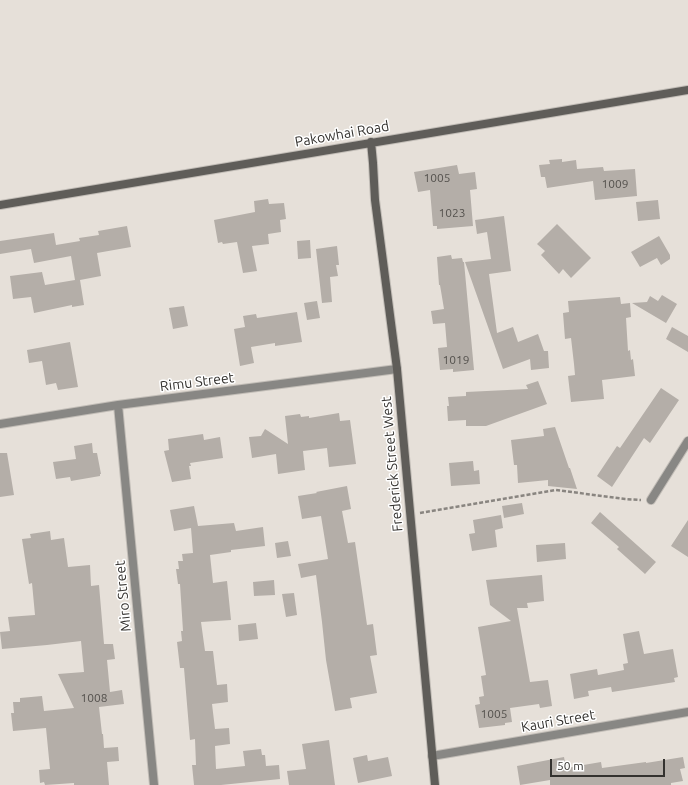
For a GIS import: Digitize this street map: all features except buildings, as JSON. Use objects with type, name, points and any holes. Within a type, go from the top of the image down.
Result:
[{"type":"main road","name":"Pakowhai Road","points":[[0,205],[688,90]]},
{"type":"main road","name":"Frederick Street West","points":[[371,142],[375,200],[397,369],[435,785]]},
{"type":"street","name":"Rimu Street","points":[[0,424],[118,405],[397,369]]},
{"type":"street","name":"Miro Street","points":[[118,405],[154,785]]},
{"type":"street","points":[[652,500],[688,441]]},
{"type":"street","name":"Kauri Street","points":[[432,756],[688,712]]},
{"type":"path","points":[[410,514],[556,490],[625,499],[652,500]]}]
